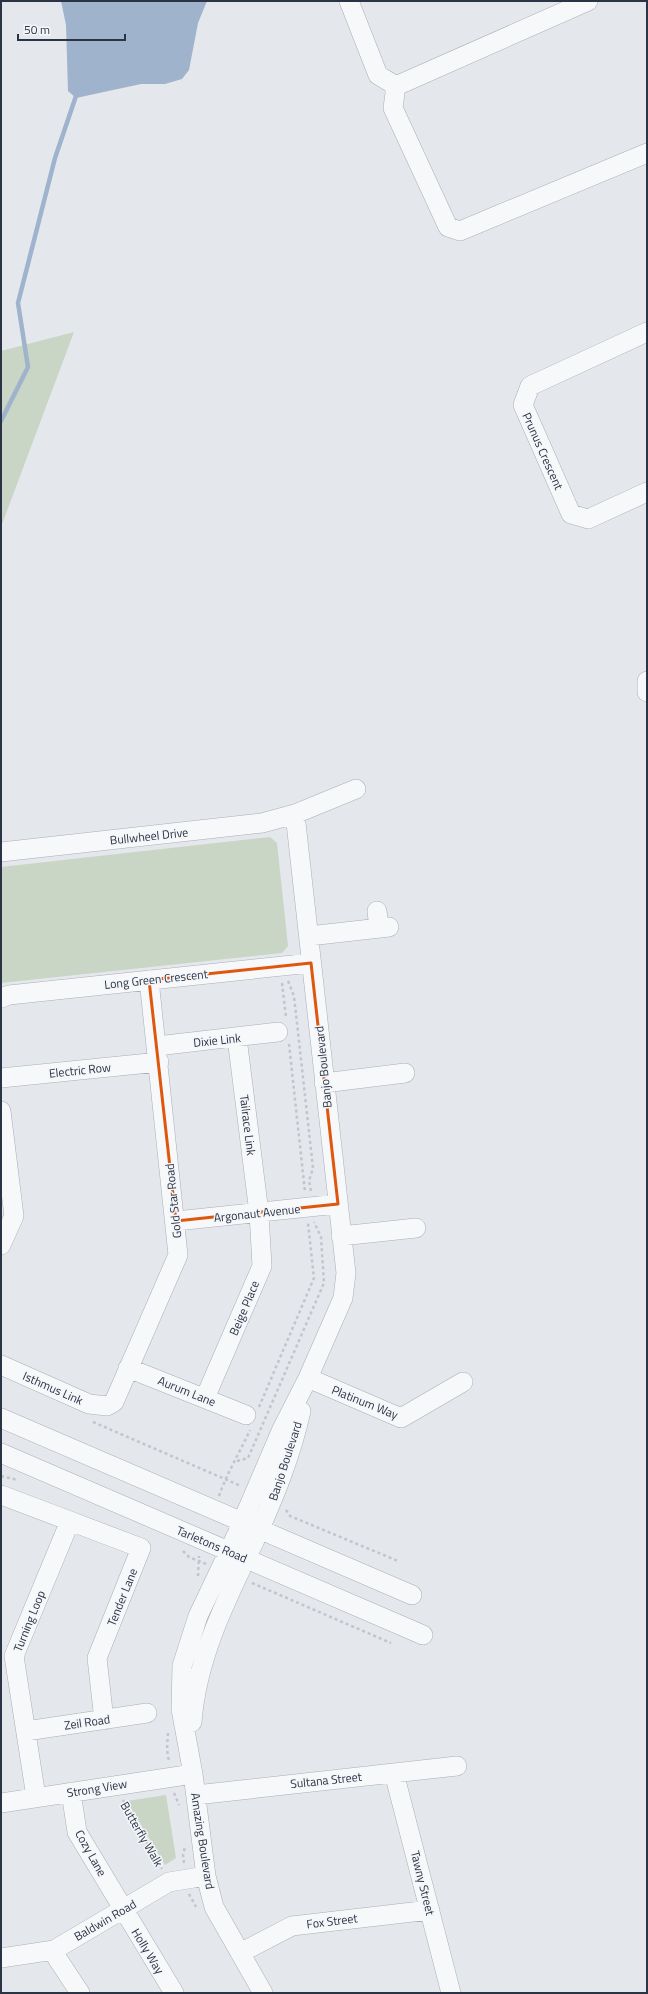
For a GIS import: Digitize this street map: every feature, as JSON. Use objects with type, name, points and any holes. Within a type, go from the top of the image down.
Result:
[{"type":"street","points":[[349,1],[378,75],[396,86]]},
{"type":"street","points":[[396,86],[588,1]]},
{"type":"street","points":[[396,86],[393,108],[396,115],[448,227],[460,231],[647,153]]},
{"type":"street","name":"Prunus Crescent","points":[[647,332],[530,386],[523,405],[570,514],[588,518],[647,492]]},
{"type":"street","points":[[647,681],[647,692]]},
{"type":"street","points":[[295,814],[356,789]]},
{"type":"street","name":"Bullwheel Drive","points":[[1,852],[262,823],[295,814]]},
{"type":"street","name":"Banjo Boulevard","points":[[248,1532],[264,1496],[282,1477],[299,1419],[308,1378],[343,1298],[346,1273],[295,814]]},
{"type":"street","points":[[309,936],[382,922]]},
{"type":"street","name":"Long Green Crescent","points":[[1,998],[9,995],[311,963]]},
{"type":"street","name":"Gold Star Road","points":[[107,1406],[114,1402],[178,1255],[176,1221],[149,980]]},
{"type":"street","name":"Dixie Link","points":[[158,1054],[237,1038],[278,1032]]},
{"type":"street","name":"Tailrace Link","points":[[237,1038],[259,1213]]},
{"type":"street","name":"Electric Row","points":[[1,1078],[158,1054]]},
{"type":"street","points":[[324,1083],[405,1073]]},
{"type":"street","points":[[1,1112],[14,1216],[1,1245]]},
{"type":"street","name":"Argonaut Avenue","points":[[176,1221],[338,1204]]},
{"type":"street","name":"Beige Place","points":[[205,1398],[262,1266],[259,1213]]},
{"type":"street","points":[[341,1236],[416,1228]]},
{"type":"street","name":"Isthmus Link","points":[[1,1365],[89,1404],[107,1406]]},
{"type":"street","name":"Aurum Lane","points":[[128,1368],[246,1415]]},
{"type":"street","name":"Platinum Way","points":[[308,1378],[401,1418],[463,1382]]},
{"type":"street","points":[[1,1418],[248,1532],[412,1595]]},
{"type":"street","name":"Tarletons Road","points":[[1,1453],[423,1635]]},
{"type":"street","points":[[1,1494],[70,1521]]},
{"type":"street","name":"Tender Lane","points":[[70,1521],[141,1548],[97,1658],[104,1720]]},
{"type":"street","name":"Turning Loop","points":[[36,1797],[14,1656],[70,1521]]},
{"type":"street","name":"Amazing Boulevard","points":[[248,1532],[237,1555],[198,1616],[182,1666],[181,1709],[193,1774],[206,1876],[214,1907],[263,1993]]},
{"type":"street","name":"Zeil Road","points":[[26,1731],[147,1713]]},
{"type":"street","name":"Sultana Street","points":[[196,1795],[457,1766]]},
{"type":"street","name":"Tawny Street","points":[[394,1773],[451,1993]]},
{"type":"street","name":"Strong View","points":[[1,1803],[193,1774]]},
{"type":"street","name":"Cozy Lane","points":[[71,1792],[77,1832],[123,1910]]},
{"type":"street","name":"Baldwin Road","points":[[1,1958],[54,1950],[169,1882],[206,1876]]},
{"type":"street","name":"Holly Way","points":[[123,1910],[174,1993]]},
{"type":"street","name":"Fox Street","points":[[240,1953],[292,1926],[430,1910]]},
{"type":"street","points":[[54,1950],[57,1958],[80,1993]]},
{"type":"path","points":[[89,1420],[283,1504],[290,1516],[398,1560]]},
{"type":"path","name":"Butterfly Walk","points":[[114,1786],[169,1882]]},
{"type":"highlighted area","points":[[311,963],[338,1204],[176,1221],[149,980]]},
{"type":"green space","points":[[74,332],[1,527],[1,351]]},
{"type":"green space","points":[[270,837],[277,843],[288,946],[282,953],[1,983],[1,867]]},
{"type":"green space","points":[[166,1795],[176,1858],[165,1865],[127,1801]]},
{"type":"water","points":[[61,1],[207,1],[198,23],[189,70],[182,79],[165,84],[141,84],[76,98],[68,91],[66,25]]},
{"type":"waterway","points":[[1,421],[28,367],[18,303],[55,158],[77,93]]}]
